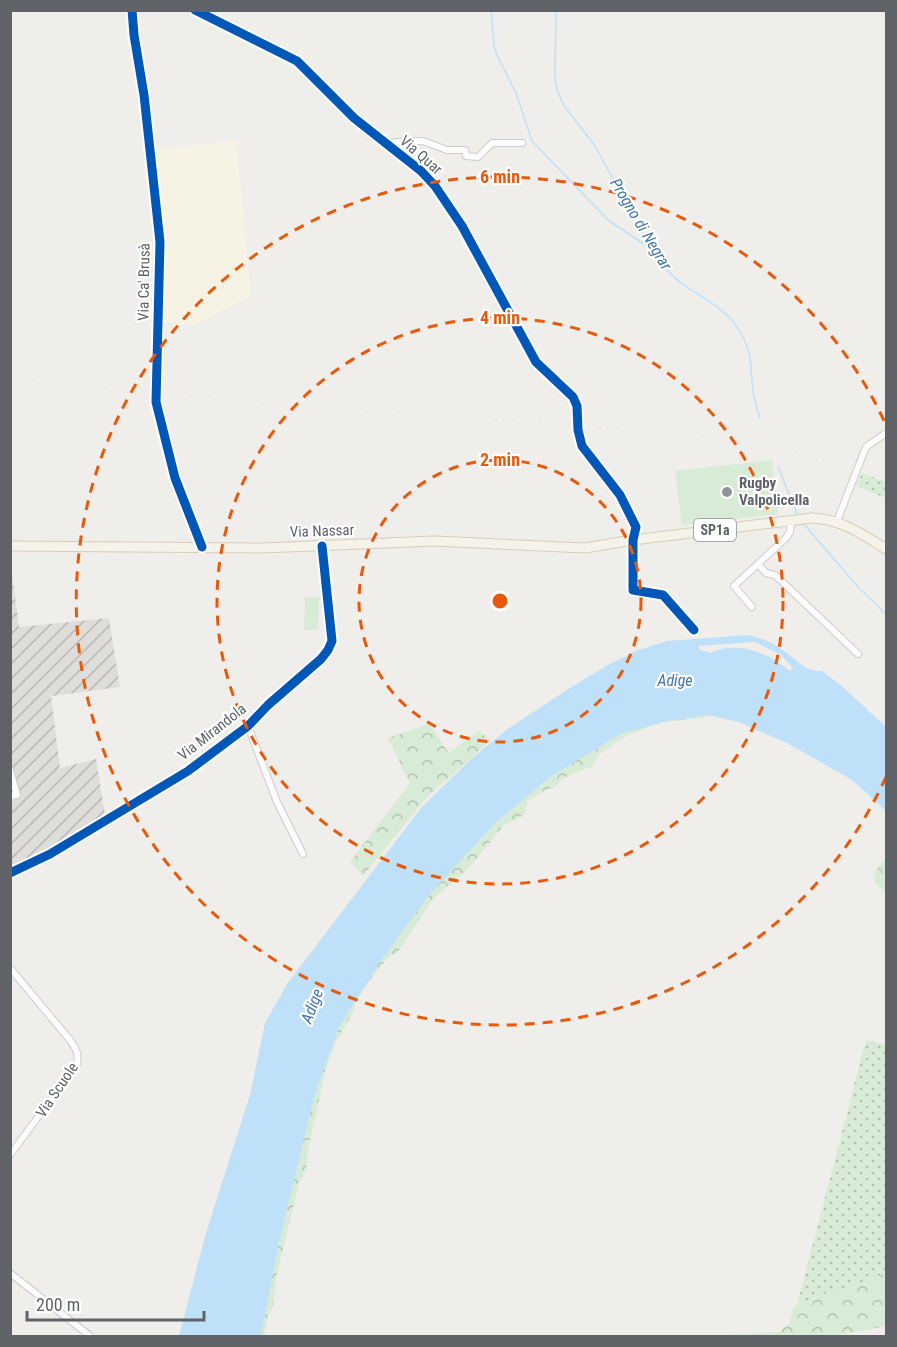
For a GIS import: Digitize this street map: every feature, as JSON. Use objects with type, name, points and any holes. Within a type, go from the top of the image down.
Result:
[{"type":"main road","name":"Via Nassar","points":[[10,546],[202,548],[435,541],[585,548],[812,518],[837,521],[853,528],[886,549]]},
{"type":"street","name":"Via Ca' Brusà","points":[[132,10],[160,242],[156,402],[175,478],[202,548]]},
{"type":"street","name":"Via Quar","points":[[195,10],[297,61],[354,118],[421,171],[447,202],[462,226],[536,362],[573,396],[578,416]]},
{"type":"street","points":[[384,143],[423,141],[447,150],[465,150],[466,156],[478,157],[492,143],[522,143]]},
{"type":"street","points":[[578,430],[582,446],[620,495],[636,527],[633,540],[633,590],[663,595],[694,630]]},
{"type":"street","points":[[837,521],[866,447],[886,433]]},
{"type":"street","points":[[752,607],[734,586],[786,538],[794,520]]},
{"type":"street","name":"Via Mirandola","points":[[10,873],[50,854],[188,771],[248,726],[268,705],[321,659],[332,641],[322,546]]},
{"type":"street","points":[[758,564],[766,573],[775,575],[858,654]]},
{"type":"street","points":[[248,726],[277,802],[303,854]]},
{"type":"street","points":[[10,770],[14,795]]},
{"type":"street","name":"Via Scuole","points":[[10,968],[70,1040],[76,1048],[78,1057],[77,1064],[10,1155]]},
{"type":"street","points":[[10,1273],[90,1336]]},
{"type":"shaded area","points":[[236,140],[251,296],[194,325],[160,322],[164,230],[156,150]]},
{"type":"shaded area","points":[[10,558],[19,627],[109,618],[120,687],[51,696],[60,768],[96,759],[105,815],[11,872]]},
{"type":"green space","name":"Rugby Valpolicella","points":[[772,460],[778,514],[682,525],[675,471]]},
{"type":"green space","points":[[862,473],[886,482],[886,498],[856,486]]},
{"type":"green space","points":[[305,597],[319,597],[318,630],[304,630]]},
{"type":"green space","points":[[659,712],[710,715],[703,718],[662,722],[626,736],[598,755],[593,766],[562,779],[555,787],[527,801],[524,815],[503,826],[468,869],[433,899],[397,953],[391,955],[379,968],[356,1001],[353,1012],[336,1042],[326,1067],[306,1169],[299,1183],[276,1278],[273,1307],[268,1316],[264,1336],[254,1336],[310,1113],[312,1100],[310,1087],[369,962],[530,782]]},
{"type":"green space","points":[[429,724],[449,753],[478,731],[491,740],[426,798],[363,876],[350,862],[410,783],[388,738]]},
{"type":"green space","points":[[885,859],[886,892],[880,888],[874,877]]},
{"type":"green space","points":[[866,1040],[886,1045],[886,1273],[847,1289],[827,1293],[797,1305]]},
{"type":"green space","points":[[886,1273],[886,1326],[835,1336],[707,1336],[779,1332],[789,1324],[793,1309],[797,1305],[827,1293],[847,1289]]},
{"type":"water","name":"Adige","points":[[753,636],[776,645],[811,670],[822,671],[843,687],[886,727],[886,811],[852,780],[787,743],[739,722],[708,715],[667,721],[620,734],[550,777],[493,825],[430,894],[384,956],[339,1027],[315,1094],[279,1241],[261,1336],[179,1336],[206,1233],[250,1095],[265,1023],[287,984],[421,808],[472,758],[509,728],[608,665],[636,651],[667,641]],"holes":[[[755,642],[781,655],[793,668],[790,671],[763,654],[752,650],[731,648],[710,653],[700,650],[698,646]]]},
{"type":"waterway","points":[[491,10],[494,46],[516,93],[532,141],[609,221],[650,248]]},
{"type":"waterway","name":"Progno di Negrar","points":[[556,10],[555,79],[558,93],[565,107],[595,146],[658,259],[684,285],[714,304],[737,327],[748,349],[753,394],[760,418]]},
{"type":"waterway","name":"Progno di Negrar","points":[[778,467],[798,516]]},
{"type":"waterway","name":"Progno di Negrar","points":[[802,522],[859,588],[886,614]]},
{"type":"tunnel","points":[[578,416],[578,430]]},
{"type":"railway","points":[[10,381],[714,437],[788,450],[886,477]]},
{"type":"cycle path","points":[[132,10],[160,242],[156,402],[175,478],[202,547]]},
{"type":"cycle path","points":[[195,10],[297,61],[354,118],[421,171],[435,186],[462,226],[536,362],[573,397],[577,406],[578,430],[582,446],[620,495],[636,527],[633,540],[633,590],[663,595],[694,630]]},
{"type":"cycle path","points":[[10,873],[50,854],[188,771],[248,726],[268,705],[321,659],[332,641],[322,546]]},
{"type":"place","name":"Rugby Valpolicella","points":[[727,492]]}]
